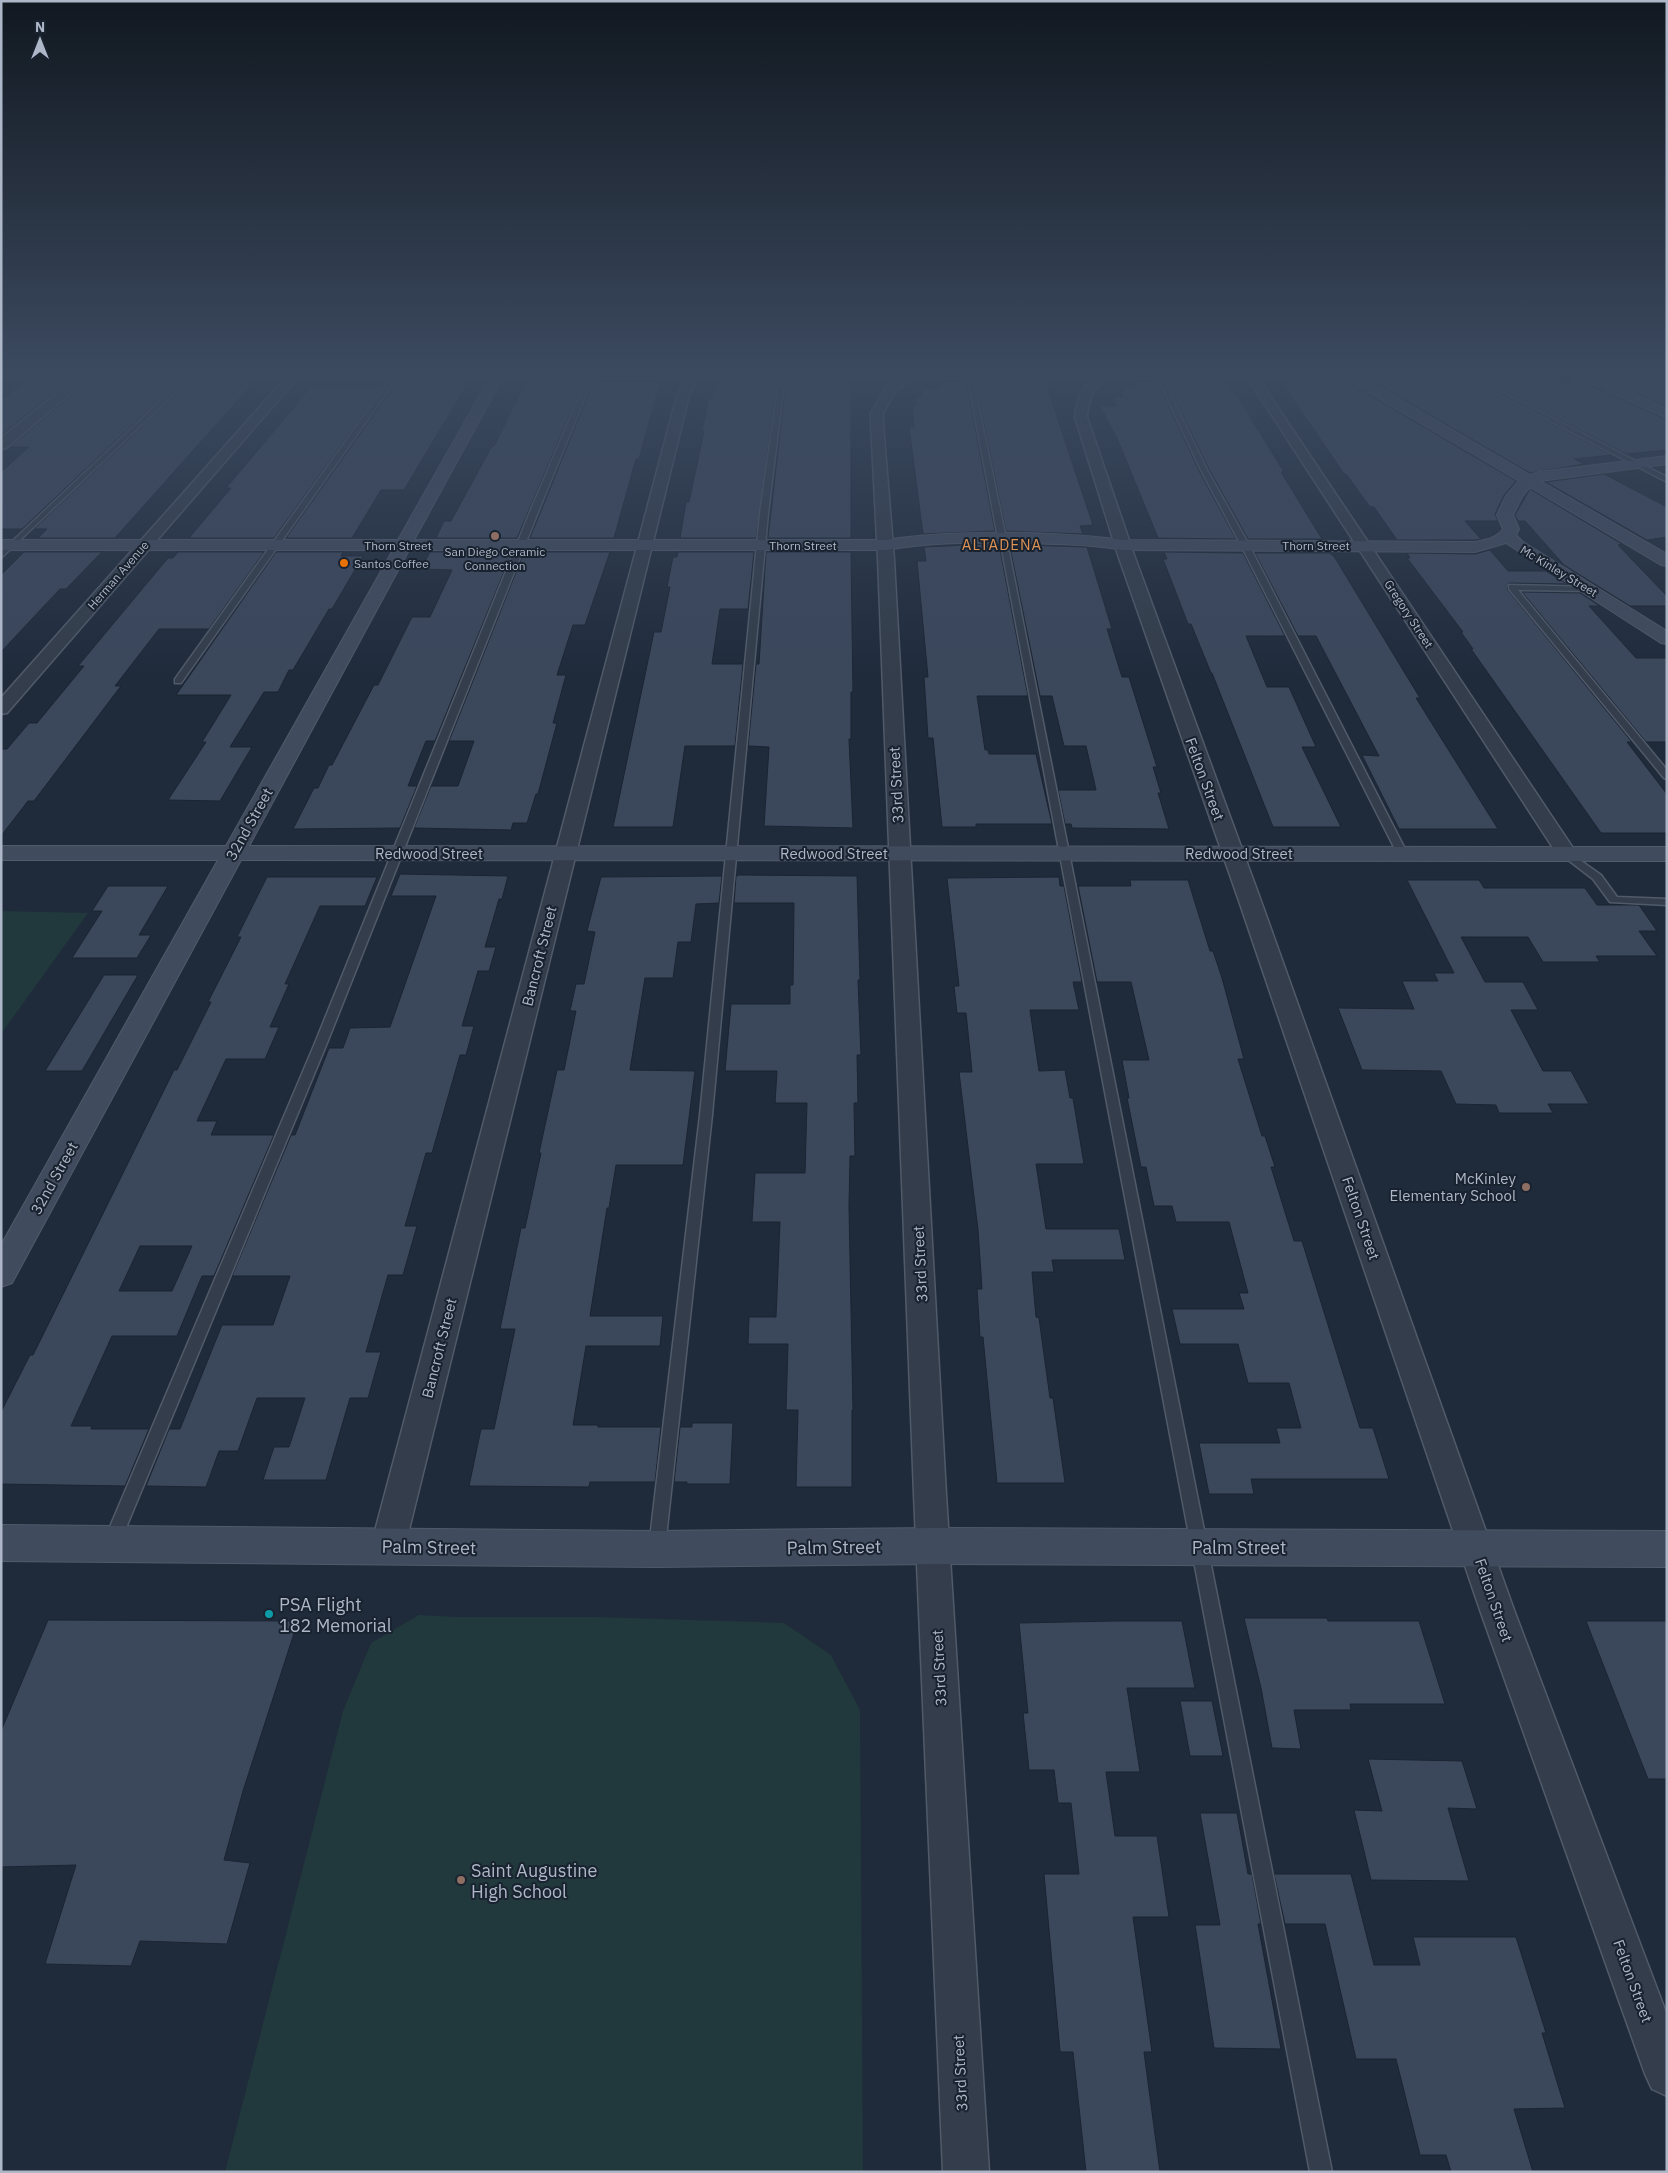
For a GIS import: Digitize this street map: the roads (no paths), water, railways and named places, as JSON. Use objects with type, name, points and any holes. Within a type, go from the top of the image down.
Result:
[{"type":"street","name":"Herman Avenue","points":[[1,708],[206,475]]},
{"type":"street","name":"32nd Street","points":[[1,1274],[442,475]]},
{"type":"street","name":"Bancroft Street","points":[[388,1546],[662,475]]},
{"type":"street","name":"33rd Street","points":[[881,475],[966,2172]]},
{"type":"street","name":"Felton Street","points":[[1100,475],[1122,545],[1253,910],[1476,1549],[1667,2074]]},
{"type":"street","name":"Gregory Street","points":[[1317,475],[1567,854]]},
{"type":"street","points":[[1520,475],[1667,561]]},
{"type":"street","points":[[1528,480],[1545,475]]},
{"type":"street","name":"Mc Kinley Street","points":[[1528,480],[1511,501],[1505,515],[1510,529],[1507,536],[1517,545],[1590,589],[1667,640]]},
{"type":"street","name":"Thorn Street","points":[[5,549],[145,545],[885,545],[908,550],[934,551],[1003,545],[1082,551],[1122,545],[1475,546],[1494,543],[1507,536]]},
{"type":"street","name":"Redwood Street","points":[[1,853],[1231,852],[1667,854]]},
{"type":"street","name":"Palm Street","points":[[1,1543],[657,1549],[1201,1546],[1667,1549]]},
{"type":"lane","points":[[5,549],[84,475]]},
{"type":"lane","points":[[178,681],[325,475]]},
{"type":"lane","points":[[112,1543],[399,853],[549,475]]},
{"type":"lane","points":[[657,1549],[706,1116],[730,853],[770,475]]},
{"type":"lane","points":[[989,475],[1201,1546],[1321,2172]]},
{"type":"lane","points":[[1207,475],[1245,545],[1402,853]]},
{"type":"lane","points":[[1590,589],[1512,587],[1667,776]]},
{"type":"lane","points":[[1567,854],[1597,877],[1614,900],[1667,902]]},
{"type":"place","name":"San Diego Ceramic Connection","points":[[495,536]]},
{"type":"place","name":"Santos Coffee","points":[[344,563]]},
{"type":"place","name":"McKinley Elementary School","points":[[1526,1187]]},
{"type":"place","name":"PSA Flight 182 Memorial","points":[[269,1614]]},
{"type":"place","name":"Saint Augustine High School","points":[[461,1880]]},
{"type":"district","name":"ALTADENA","points":[[1002,544]]}]
